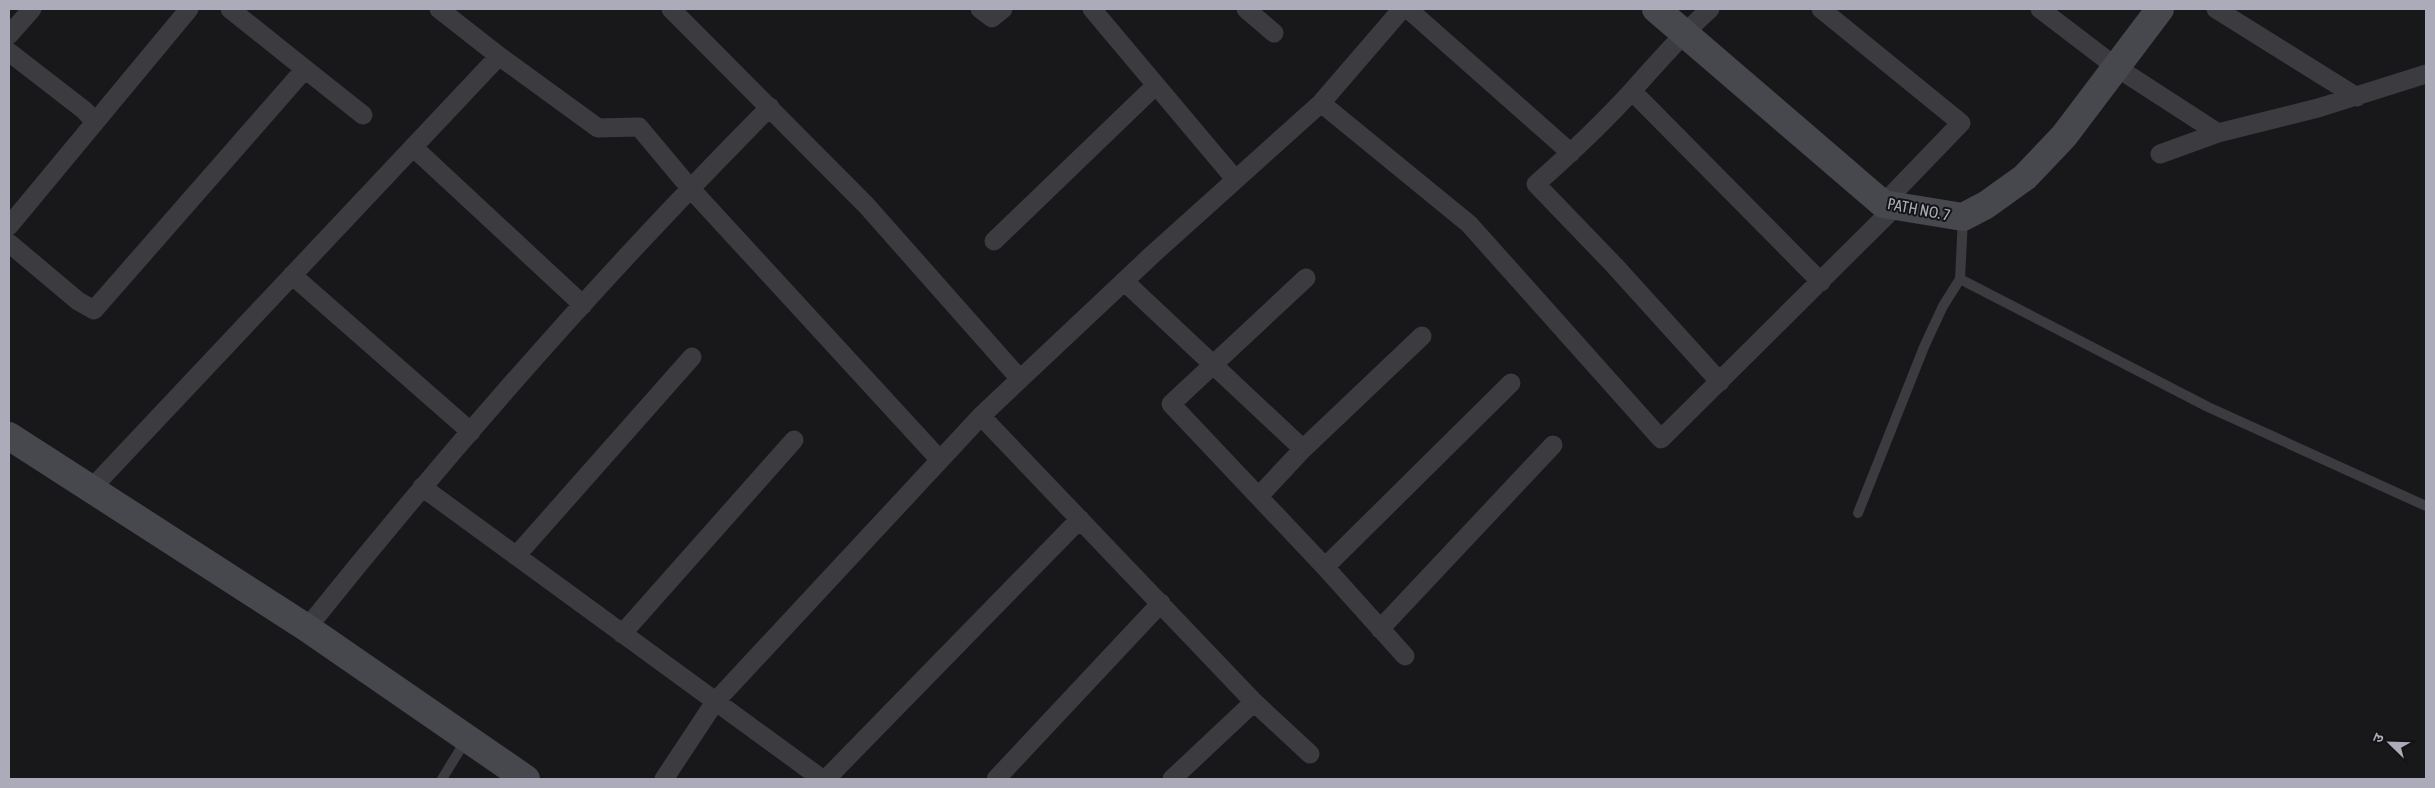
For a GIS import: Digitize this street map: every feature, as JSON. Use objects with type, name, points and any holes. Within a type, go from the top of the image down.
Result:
[{"type":"street","points":[[9,36],[32,9]]},
{"type":"street","points":[[9,226],[189,9]]},
{"type":"street","points":[[230,9],[363,115]]},
{"type":"street","points":[[439,9],[499,56],[598,128],[639,127],[690,188],[940,460]]},
{"type":"street","points":[[671,9],[866,205],[1020,379]]},
{"type":"street","points":[[980,9],[992,18],[1003,9]]},
{"type":"street","points":[[1092,9],[1155,86],[1236,179]]},
{"type":"street","points":[[664,779],[715,702],[981,416],[1124,281],[1321,103],[1402,9]]},
{"type":"street","points":[[1408,9],[1571,153]]},
{"type":"street","name":"PATH NO. 7","points":[[1656,9],[1889,205],[1964,217],[1986,205],[2025,177],[2064,136],[2160,9]]},
{"type":"street","points":[[1710,9],[1683,33],[1632,91],[1571,153],[1536,184],[1614,265],[1720,382]]},
{"type":"street","points":[[1321,103],[1469,224],[1661,439],[1820,282],[1961,123],[1821,9]]},
{"type":"street","points":[[2040,9],[2116,67],[2218,133]]},
{"type":"street","points":[[2216,9],[2356,97]]},
{"type":"street","points":[[1252,11],[1274,33]]},
{"type":"street","points":[[9,52],[84,110],[95,122]]},
{"type":"street","points":[[91,489],[499,56]]},
{"type":"street","points":[[9,243],[78,301],[94,310],[304,69]]},
{"type":"street","points":[[2160,154],[2218,133],[2356,97],[2426,74]]},
{"type":"street","points":[[994,241],[1155,86]]},
{"type":"street","points":[[1632,91],[1820,282]]},
{"type":"street","points":[[307,628],[395,518],[583,305],[690,188],[770,107]]},
{"type":"street","points":[[413,147],[583,305]]},
{"type":"street","points":[[292,275],[471,432]]},
{"type":"street","points":[[1306,278],[1171,404],[1325,567],[1405,656]]},
{"type":"street","points":[[1124,281],[1303,449]]},
{"type":"street","points":[[1258,496],[1303,449],[1422,336]]},
{"type":"street","points":[[516,556],[692,357]]},
{"type":"street","points":[[1325,567],[1511,383]]},
{"type":"street","points":[[981,416],[1254,702],[1310,754]]},
{"type":"street","points":[[9,436],[307,628],[466,740],[526,779]]},
{"type":"street","points":[[622,634],[794,440]]},
{"type":"street","points":[[1380,629],[1553,446]]},
{"type":"street","points":[[422,487],[715,702],[824,779],[1080,519]]},
{"type":"street","points":[[996,779],[1161,603]]},
{"type":"street","points":[[1172,779],[1254,702]]},
{"type":"lane","points":[[1858,513],[1924,347],[1943,306],[1960,279],[1964,217]]},
{"type":"lane","points":[[1960,279],[2208,407],[2426,506]]},
{"type":"lane","points":[[442,779],[466,740]]}]
